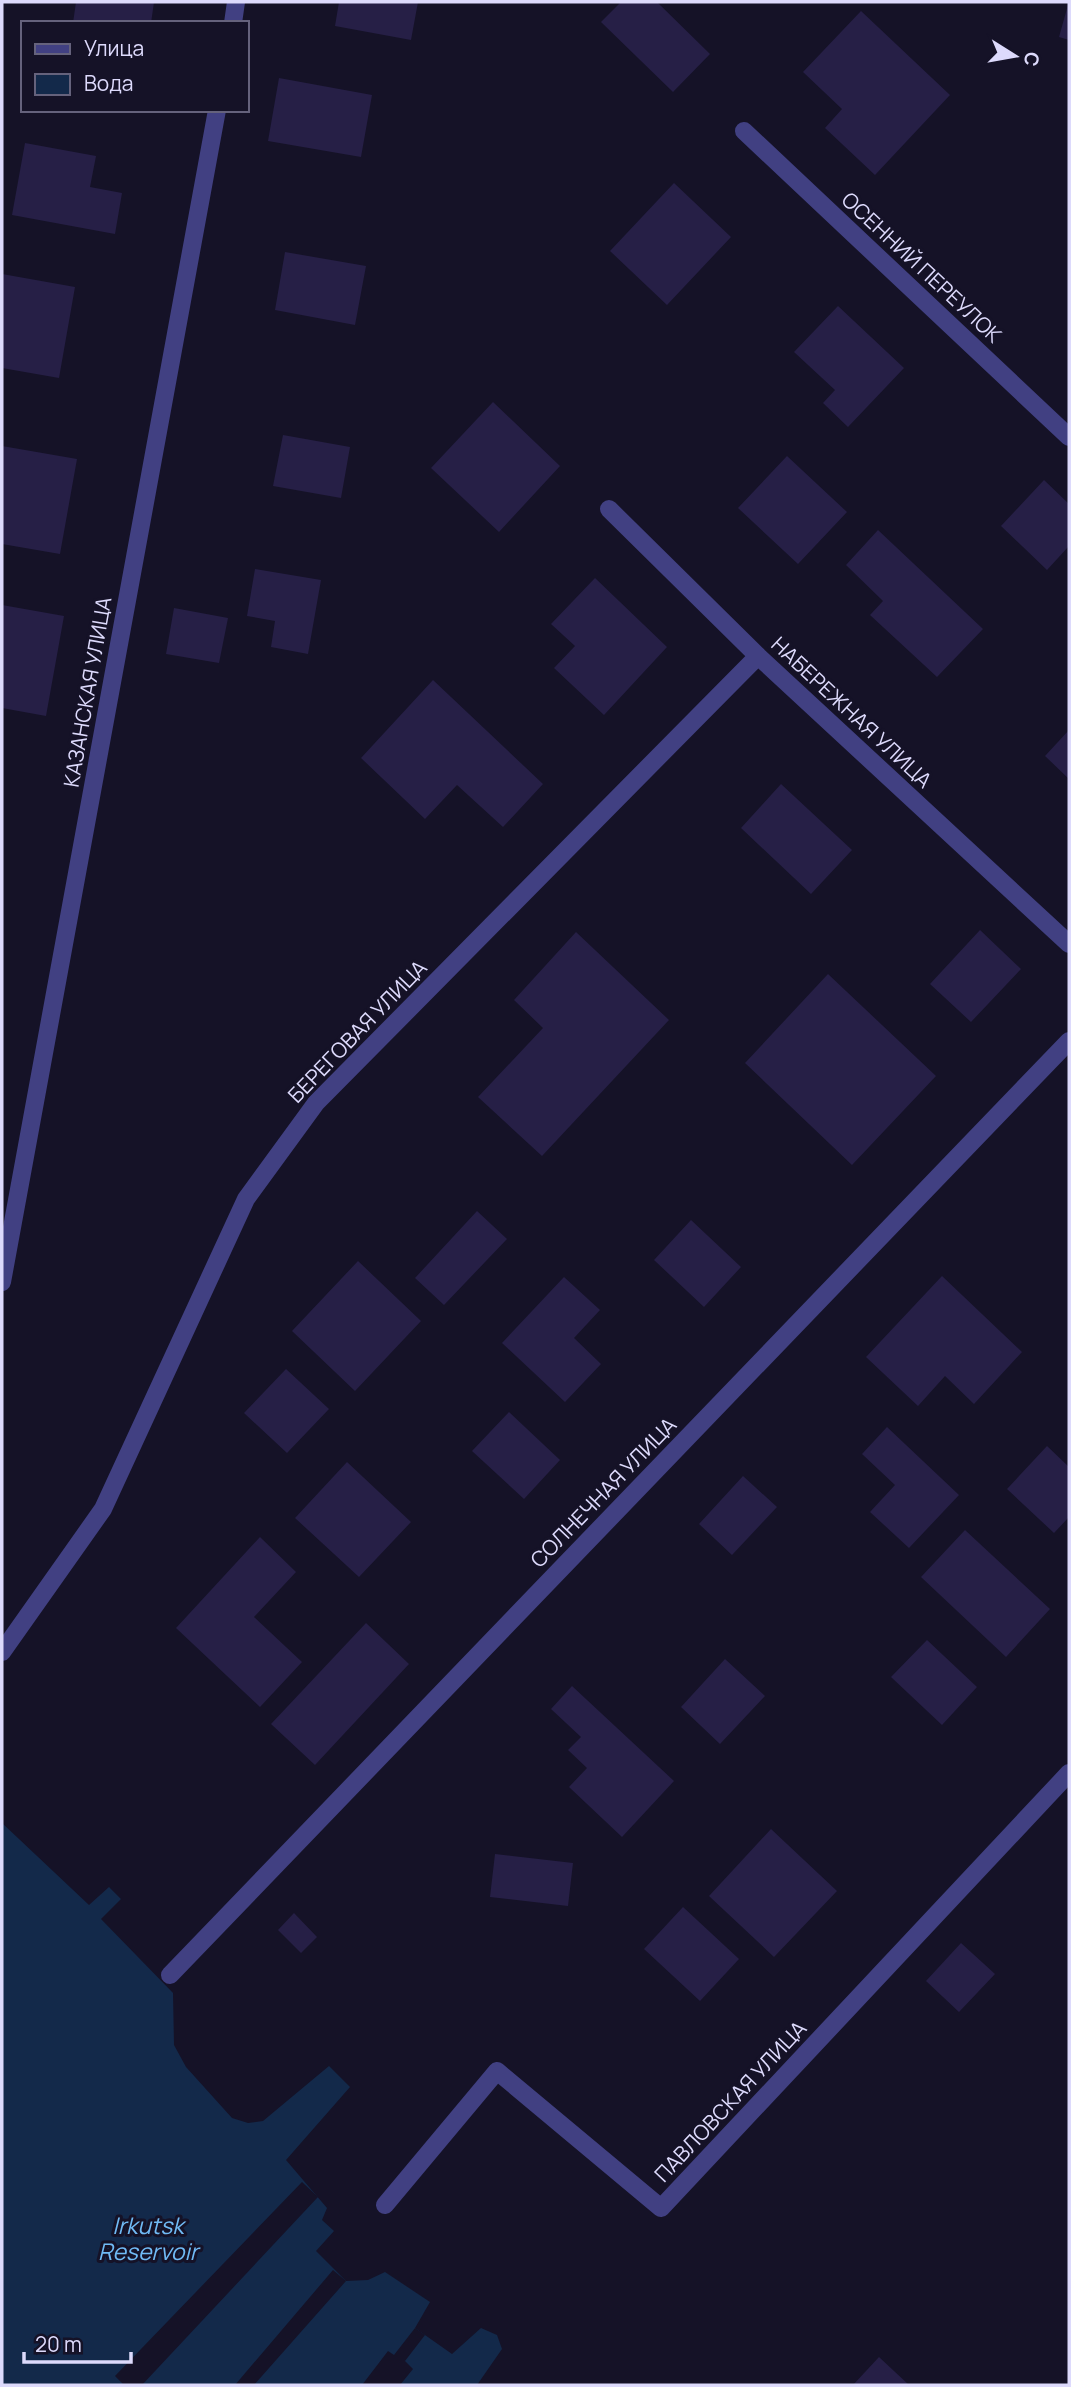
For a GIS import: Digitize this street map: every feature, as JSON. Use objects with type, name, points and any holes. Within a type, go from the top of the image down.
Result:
[{"type":"street","points":[[233,21],[236,2]]},
{"type":"street","name":"КАЗАНСКАЯ УЛИЦА","points":[[2,1282],[217,112]]},
{"type":"street","name":"ОСЕННИЙ ПЕРЕУЛОК","points":[[744,131],[1069,437]]},
{"type":"street","name":"НАБЕРЕЖНАЯ УЛИЦА","points":[[609,509],[758,656],[1069,944]]},
{"type":"street","name":"БЕРЕГОВАЯ УЛИЦА","points":[[2,1652],[103,1509],[246,1199],[316,1103],[758,656]]},
{"type":"street","name":"СОЛНЕЧНАЯ УЛИЦА","points":[[170,1975],[1069,1041]]},
{"type":"street","name":"ПАВЛОВСКАЯ УЛИЦА","points":[[384,2205],[497,2071],[661,2208],[1069,1773]]},
{"type":"water","name":"Irkutsk Reservoir","points":[[2,1823],[89,1905],[109,1887],[121,1899],[101,1919],[173,1993],[174,2045],[186,2067],[232,2118],[248,2123],[263,2121],[329,2066],[350,2087],[286,2160],[327,2208],[322,2220],[334,2231],[316,2251],[346,2281],[368,2280],[385,2272],[430,2302],[415,2328],[452,2354],[481,2328],[497,2335],[502,2349],[477,2385],[2,2385]]},
{"type":"pier","points":[[302,2182],[318,2197],[142,2385],[124,2385],[115,2376]]},
{"type":"pier","points":[[333,2270],[346,2281],[254,2385],[235,2385]]},
{"type":"pier","points":[[415,2328],[425,2335],[405,2361],[413,2369],[400,2385],[362,2385],[388,2351],[394,2355]]},
{"type":"building","points":[[76,2],[154,2],[151,21],[73,21]]},
{"type":"building","points":[[339,2],[418,2],[411,40],[335,26]]},
{"type":"building","points":[[621,2],[657,2],[710,54],[673,92],[601,22]]},
{"type":"building","points":[[1069,5],[1069,40],[1059,37]]},
{"type":"building","points":[[861,11],[950,95],[875,175],[825,128],[842,109],[803,72]]},
{"type":"building","points":[[279,78],[372,95],[361,157],[268,141]]},
{"type":"building","points":[[25,143],[96,156],[90,187],[122,193],[115,234],[12,215]]},
{"type":"building","points":[[674,183],[731,237],[667,305],[610,251]]},
{"type":"building","points":[[285,252],[366,266],[355,325],[275,310]]},
{"type":"building","points":[[2,274],[75,287],[59,378],[2,368]]},
{"type":"building","points":[[838,306],[904,368],[848,427],[823,403],[835,390],[794,352]]},
{"type":"building","points":[[493,402],[560,466],[499,532],[431,468]]},
{"type":"building","points":[[283,435],[350,447],[341,498],[273,486]]},
{"type":"building","points":[[2,446],[77,459],[60,554],[2,544]]},
{"type":"building","points":[[787,456],[847,512],[798,564],[738,508]]},
{"type":"building","points":[[1044,480],[1069,504],[1069,546],[1047,570],[1001,526]]},
{"type":"building","points":[[878,530],[983,629],[937,677],[870,615],[883,601],[846,565]]},
{"type":"building","points":[[255,569],[321,580],[308,654],[271,647],[275,621],[247,616]]},
{"type":"building","points":[[595,578],[667,647],[604,715],[554,668],[575,646],[551,624]]},
{"type":"building","points":[[2,605],[64,616],[46,716],[2,708]]},
{"type":"building","points":[[174,608],[228,618],[219,663],[166,654]]},
{"type":"building","points":[[433,680],[543,784],[503,827],[457,785],[425,819],[361,758]]},
{"type":"building","points":[[1069,730],[1069,779],[1045,756]]},
{"type":"building","points":[[781,784],[852,850],[811,894],[741,828]]},
{"type":"building","points":[[980,930],[1021,969],[971,1022],[930,984]]},
{"type":"building","points":[[576,932],[669,1020],[542,1156],[478,1097],[543,1028],[514,1000]]},
{"type":"building","points":[[828,974],[936,1076],[852,1165],[745,1063]]},
{"type":"building","points":[[477,1211],[507,1239],[444,1305],[415,1278]]},
{"type":"building","points":[[691,1220],[741,1267],[704,1307],[654,1260]]},
{"type":"building","points":[[358,1261],[421,1321],[355,1391],[292,1331]]},
{"type":"building","points":[[942,1276],[1022,1352],[974,1404],[945,1376],[918,1406],[866,1357]]},
{"type":"building","points":[[564,1277],[600,1310],[574,1338],[601,1364],[565,1402],[502,1343]]},
{"type":"building","points":[[286,1369],[329,1409],[287,1453],[244,1413]]},
{"type":"building","points":[[509,1412],[560,1460],[524,1499],[472,1451]]},
{"type":"building","points":[[887,1427],[959,1495],[909,1548],[870,1512],[895,1485],[862,1454]]},
{"type":"building","points":[[1047,1446],[1069,1467],[1069,1517],[1054,1533],[1007,1489]]},
{"type":"building","points":[[347,1462],[411,1522],[359,1577],[295,1518]]},
{"type":"building","points":[[743,1476],[777,1507],[732,1555],[699,1524]]},
{"type":"building","points":[[965,1530],[1050,1609],[1006,1657],[921,1577]]},
{"type":"building","points":[[260,1537],[296,1572],[254,1617],[302,1662],[260,1707],[176,1628]]},
{"type":"building","points":[[366,1623],[409,1664],[315,1765],[271,1724]]},
{"type":"building","points":[[927,1640],[977,1687],[942,1725],[891,1677]]},
{"type":"building","points":[[725,1659],[765,1696],[720,1744],[681,1707]]},
{"type":"building","points":[[572,1686],[674,1781],[622,1837],[569,1787],[587,1768],[568,1750],[581,1737],[551,1709]]},
{"type":"building","points":[[771,1829],[837,1891],[774,1957],[709,1896]]},
{"type":"building","points":[[495,1854],[573,1863],[568,1906],[490,1897]]},
{"type":"building","points":[[683,1907],[739,1959],[700,2001],[644,1949]]},
{"type":"building","points":[[294,1913],[317,1937],[301,1953],[278,1930]]},
{"type":"building","points":[[961,1943],[995,1974],[959,2012],[926,1981]]},
{"type":"building","points":[[879,2357],[909,2385],[853,2385]]}]
